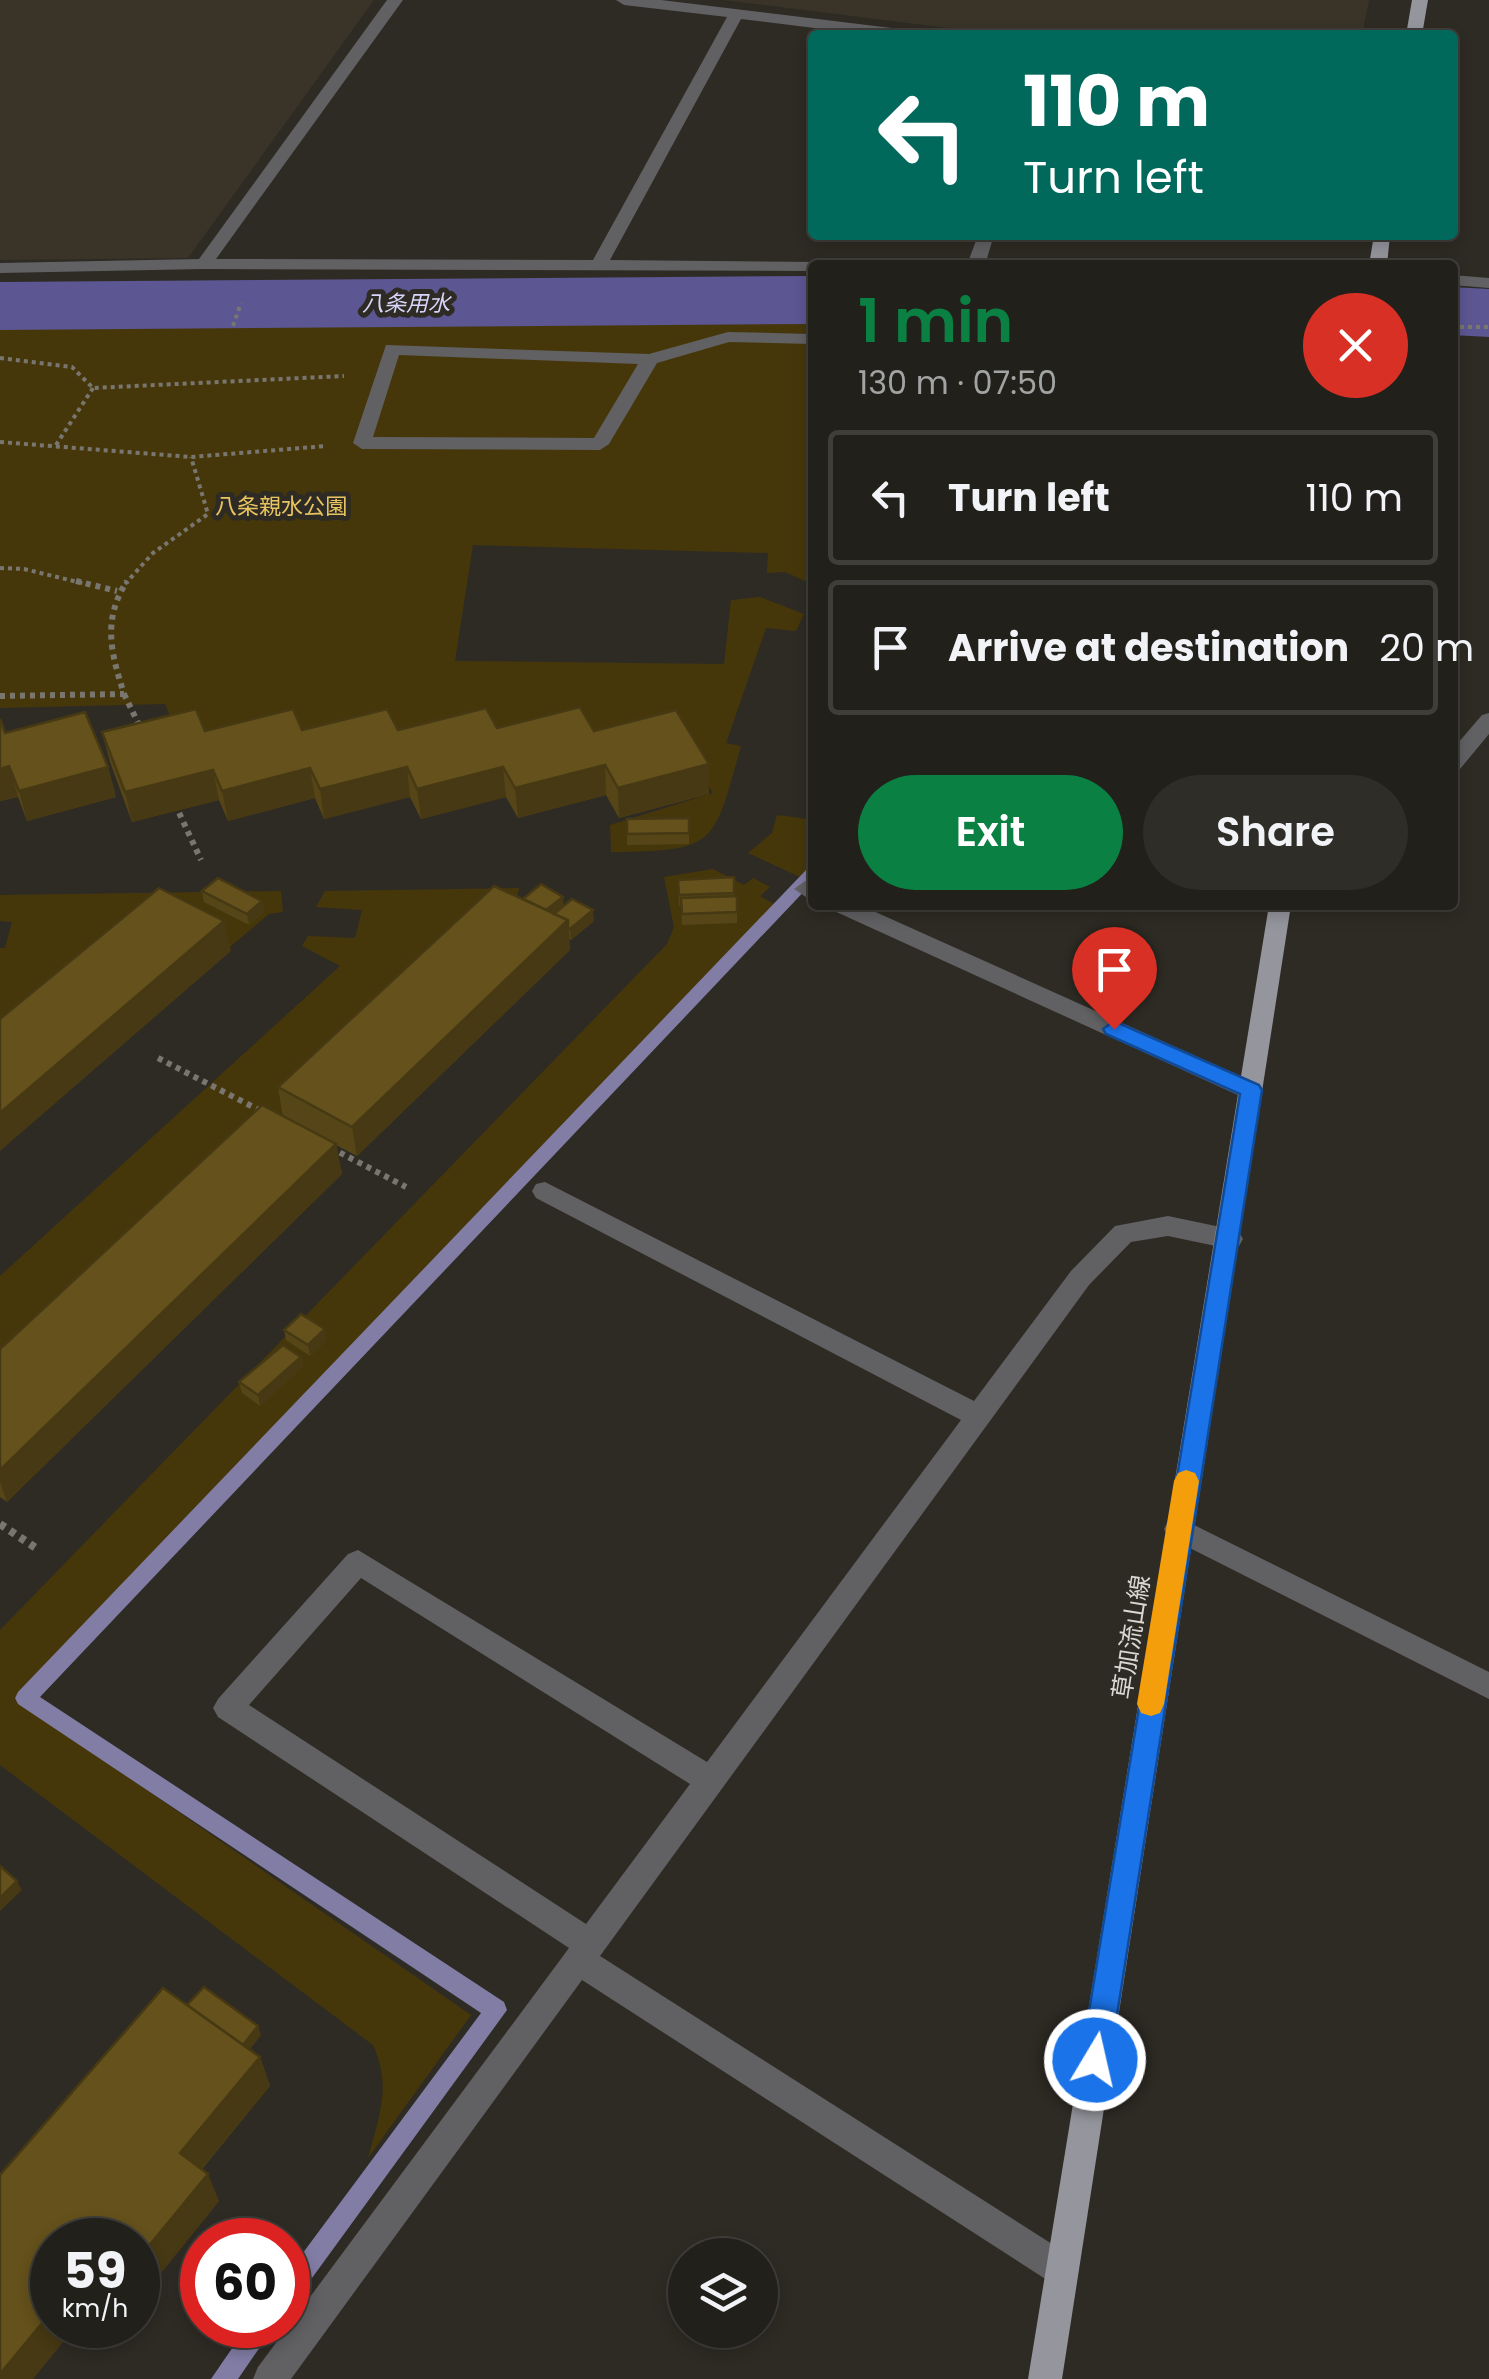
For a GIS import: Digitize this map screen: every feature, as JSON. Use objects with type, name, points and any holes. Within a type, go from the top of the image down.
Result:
[{"type":"main road","points":[[1415,30],[1420,0]]},
{"type":"main road","name":"草加流山線","points":[[1044,2379],[1178,1529],[1230,1239],[1279,910]]},
{"type":"street","points":[[204,264],[395,0]]},
{"type":"street","points":[[624,0],[867,30]]},
{"type":"street","points":[[599,264],[736,14]]},
{"type":"street","points":[[0,268],[204,264],[808,266]]},
{"type":"street","points":[[1458,280],[1489,283]]},
{"type":"street","points":[[650,358],[600,444],[362,443],[392,349],[650,358],[728,337],[808,338]]},
{"type":"street","points":[[1458,757],[1489,720]]},
{"type":"street","points":[[851,910],[1251,1090]]},
{"type":"street","points":[[545,1191],[978,1416]]},
{"type":"street","points":[[270,2379],[1080,1278],[1124,1233],[1168,1226],[1230,1239]]},
{"type":"street","points":[[1178,1529],[1489,1686]]},
{"type":"street","points":[[710,1780],[358,1562],[228,1708],[584,1952],[1062,2270]]},
{"type":"path","points":[[1458,328],[1489,328]]},
{"type":"path","points":[[0,358],[72,367],[94,388],[384,374]]},
{"type":"path","points":[[55,446],[94,388]]},
{"type":"path","points":[[0,442],[192,457],[362,443]]},
{"type":"path","points":[[148,744],[124,694],[110,648],[116,591],[163,541],[208,514],[192,457]]},
{"type":"path","points":[[0,568],[24,569],[116,591]]},
{"type":"path","points":[[0,696],[124,694]]},
{"type":"path","points":[[170,794],[201,860]]},
{"type":"path","points":[[158,1058],[264,1113]]},
{"type":"path","points":[[317,1141],[406,1187]]},
{"type":"path","points":[[0,1524],[39,1550]]},
{"type":"shaded area","points":[[0,0],[374,0],[188,258],[0,260]]},
{"type":"shaded area","points":[[723,0],[1369,0],[1363,30],[964,30]]},
{"type":"green space","name":"八条親水公園","points":[[450,308],[808,308],[808,582],[785,572],[767,573],[768,553],[473,545],[455,661],[724,664],[731,600],[760,597],[804,614],[796,631],[766,628],[726,743],[741,746],[716,823],[706,836],[692,844],[673,849],[611,852],[610,825],[713,793],[679,738],[181,742],[165,704],[0,708],[0,315]]},
{"type":"green space","points":[[777,815],[808,819],[808,868],[800,877],[748,853],[772,833]]},
{"type":"green space","points":[[713,869],[744,885],[753,878],[770,887],[760,896],[776,905],[14,1698],[471,2015],[368,2158],[383,2088],[373,2045],[0,1765],[0,1630],[667,944],[674,927],[664,877]]},
{"type":"green space","points":[[519,888],[513,922],[493,914],[0,1384],[0,1276],[340,966],[302,946],[308,936],[355,938],[362,910],[316,907],[325,891]]},
{"type":"green space","points":[[281,891],[283,912],[269,914],[230,947],[0,1053],[0,948],[5,948],[12,922],[0,921],[0,895]]},
{"type":"building","points":[[580,707],[594,731],[676,710],[709,764],[618,788],[605,765],[515,788],[503,767],[417,789],[407,767],[320,789],[310,768],[222,791],[213,770],[125,792],[102,732],[196,709],[205,731],[293,709],[302,730],[387,709],[398,730],[486,708],[497,728]]},
{"type":"building","points":[[85,712],[108,767],[19,791],[9,766],[0,769],[0,719],[5,733]]},
{"type":"building","points":[[689,818],[689,833],[627,834],[627,819]]},
{"type":"building","points":[[734,877],[734,893],[679,895],[678,880]]},
{"type":"building","points":[[218,878],[262,901],[247,914],[202,891]]},
{"type":"building","points":[[541,884],[563,897],[546,910],[523,899]]},
{"type":"building","points":[[494,886],[568,920],[352,1127],[278,1087]]},
{"type":"building","points":[[159,888],[224,921],[0,1113],[0,1019]]},
{"type":"building","points":[[737,896],[737,912],[682,914],[681,898]]},
{"type":"building","points":[[572,899],[593,910],[570,929],[568,920],[554,914]]},
{"type":"building","points":[[262,1105],[336,1144],[0,1470],[0,1349]]},
{"type":"building","points":[[301,1314],[325,1329],[308,1345],[284,1330]]},
{"type":"building","points":[[283,1345],[301,1357],[258,1395],[239,1382]]},
{"type":"building","points":[[0,1866],[17,1881],[0,1898]]},
{"type":"building","points":[[204,1987],[258,2026],[243,2045],[187,2005]]},
{"type":"building","points":[[163,1988],[260,2057],[180,2153],[208,2174],[160,2232],[160,2218],[30,2218],[30,2338],[0,2374],[0,2175]]},
{"type":"waterway","name":"八条用水","points":[[0,306],[808,300]]},
{"type":"waterway","name":"八条用水","points":[[1458,311],[1489,313]]},
{"type":"waterway","points":[[310,2262],[496,2010],[25,1698],[808,878]]},
{"type":"waterway","points":[[223,2379],[246,2348]]},
{"type":"slow traffic","points":[[1151,1704],[1186,1481]]},
{"type":"route","points":[[1095,2060],[1251,1090],[1114,1029]]}]
